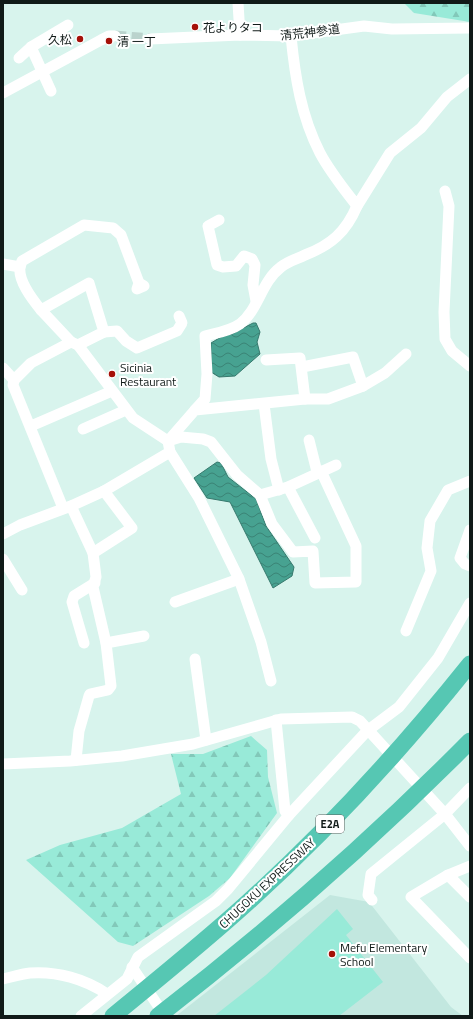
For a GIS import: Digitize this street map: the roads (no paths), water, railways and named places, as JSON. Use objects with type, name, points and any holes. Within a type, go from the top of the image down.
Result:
[{"type":"highway","name":"CHUGOKU EXPRESSWAY","points":[[113,1016],[248,903],[324,829],[378,774],[470,664]]},
{"type":"highway","points":[[158,1016],[309,892],[404,806],[470,741]]},
{"type":"street","points":[[238,3],[240,35]]},
{"type":"street","points":[[19,58],[31,47],[68,25]]},
{"type":"street","name":"清荒神参道","points":[[150,39],[240,35],[291,36],[364,26],[392,29],[470,28]]},
{"type":"street","points":[[3,93],[101,40],[115,36]]},
{"type":"street","points":[[291,36],[296,82],[304,115],[320,152],[357,206]]},
{"type":"street","points":[[31,47],[51,91]]},
{"type":"street","points":[[168,441],[205,399],[207,374],[205,336],[229,330],[240,324],[250,313],[270,278],[280,267],[292,260],[319,250],[341,234],[350,222],[357,206],[390,153],[421,128],[447,97],[470,79]]},
{"type":"street","points":[[445,191],[449,206],[444,312],[445,339],[452,352],[470,366]]},
{"type":"street","points":[[219,220],[208,226],[217,265],[223,267],[236,266],[244,256],[254,261],[252,285],[256,301]]},
{"type":"street","points":[[139,283],[121,235],[113,228],[101,226],[84,226],[75,229],[22,262],[19,274],[34,302],[74,343],[133,418],[168,441],[170,452],[199,498],[239,579],[256,628],[271,681]]},
{"type":"street","points":[[3,264],[20,267]]},
{"type":"street","points":[[41,310],[89,283],[104,332]]},
{"type":"street","points":[[3,388],[14,380],[31,363],[74,343],[104,332],[117,331],[126,341],[137,348],[177,331],[182,323],[179,316]]},
{"type":"street","points":[[195,410],[305,399],[328,399],[363,386],[385,373],[406,354]]},
{"type":"street","points":[[302,367],[353,357],[363,386]]},
{"type":"street","points":[[266,360],[300,358],[305,399]]},
{"type":"street","points":[[3,368],[14,380],[13,385],[67,507],[93,553],[96,577],[93,587],[106,643],[111,686],[108,690],[90,694],[89,696],[80,731],[76,760]]},
{"type":"street","points":[[31,426],[112,391]]},
{"type":"street","points":[[264,404],[271,459],[284,488],[315,538]]},
{"type":"street","points":[[82,429],[126,410]]},
{"type":"street","points":[[168,441],[181,436],[203,439],[211,442],[237,476],[260,495],[272,524],[293,552],[314,551],[315,583],[356,582],[356,546],[319,472],[309,440]]},
{"type":"street","points":[[3,534],[20,525],[104,491],[170,452]]},
{"type":"street","points":[[260,495],[284,488],[336,465]]},
{"type":"street","points":[[406,631],[431,572],[427,548],[430,521],[448,490],[468,479]]},
{"type":"street","points":[[93,553],[132,528],[104,491]]},
{"type":"street","points":[[470,530],[460,558],[465,564],[470,566]]},
{"type":"street","points":[[3,559],[22,590]]},
{"type":"street","points":[[175,602],[239,579]]},
{"type":"street","points":[[84,643],[72,602],[74,596],[95,583]]},
{"type":"street","points":[[81,1016],[107,994],[128,979],[132,967],[138,957],[152,945],[216,900],[289,815],[367,731],[399,707],[438,658],[470,603]]},
{"type":"street","points":[[106,643],[144,636]]},
{"type":"street","points":[[194,659],[206,740]]},
{"type":"street","points":[[3,764],[122,756],[193,744],[276,720],[352,717],[360,721],[367,731],[445,814],[470,846]]},
{"type":"street","points":[[276,720],[285,811],[289,815]]},
{"type":"street","points":[[372,900],[368,895],[371,874],[445,814],[470,788]]},
{"type":"street","points":[[470,866],[448,875],[411,897],[470,958]]},
{"type":"street","points":[[448,875],[470,897]]},
{"type":"street","points":[[132,967],[165,1016]]},
{"type":"street","points":[[3,979],[30,973],[52,975],[87,982],[107,994]]},
{"type":"water","points":[[253,323],[256,323],[260,332],[257,342],[260,354],[235,376],[219,377],[211,372],[211,343],[226,334],[232,334]]},
{"type":"water","points":[[217,462],[221,463],[228,477],[256,499],[266,526],[294,567],[292,576],[273,588],[230,502],[207,498],[194,478]]},
{"type":"tunnel","points":[[115,36],[150,39]]},
{"type":"place","name":"花よりタコ","points":[[195,27]]},
{"type":"place","name":"久松","points":[[80,39]]},
{"type":"place","name":"清 一丁","points":[[109,41]]},
{"type":"place","name":"Sicinia Restaurant","points":[[112,374]]},
{"type":"place","name":"Mefu Elementary School","points":[[332,954]]}]
